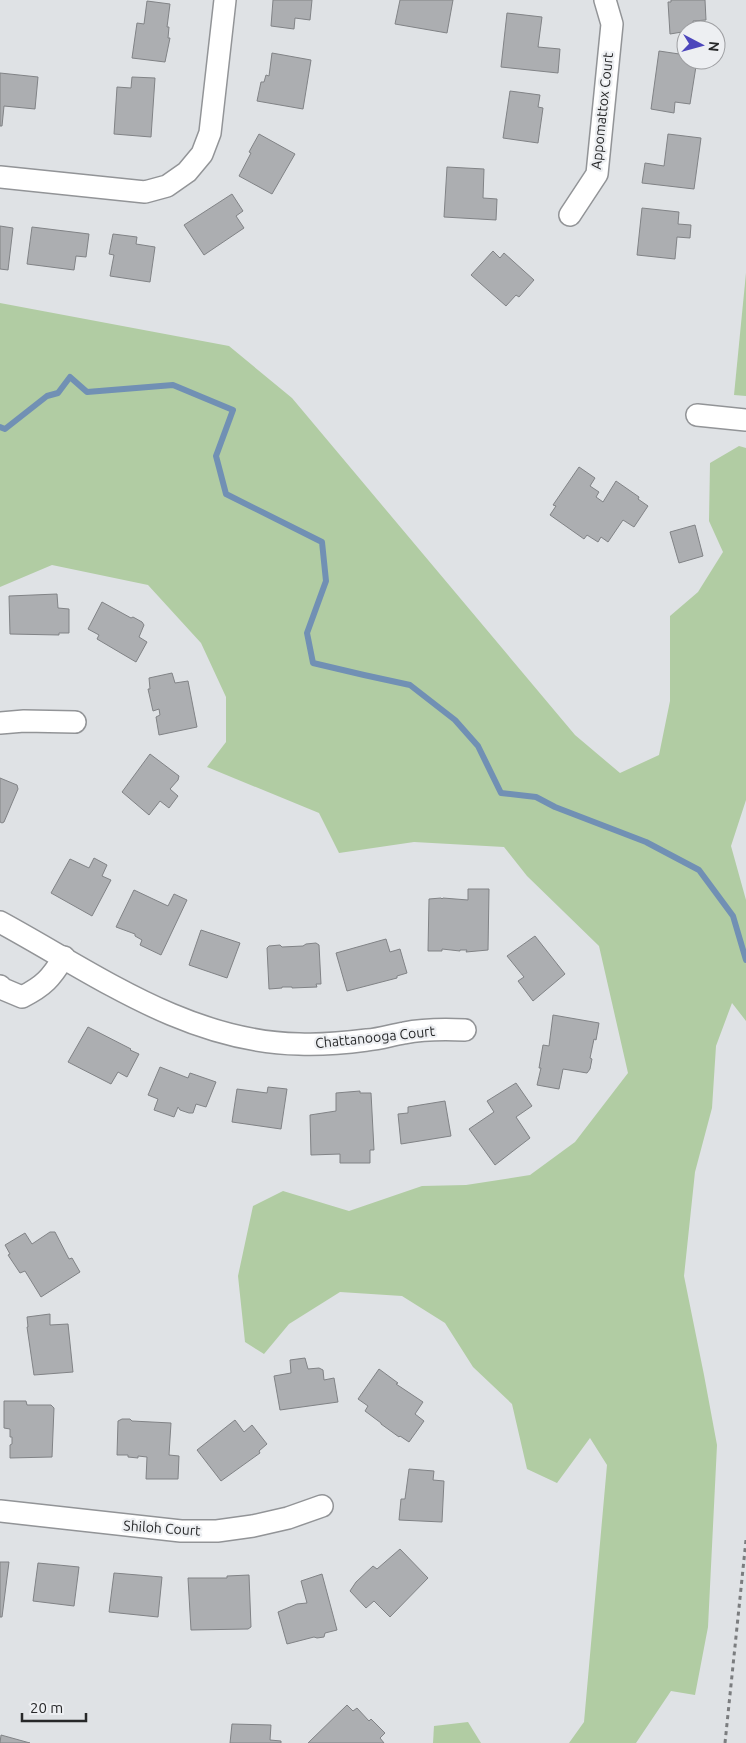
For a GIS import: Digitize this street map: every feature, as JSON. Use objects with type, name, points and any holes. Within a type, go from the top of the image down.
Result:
[{"type":"street","points":[[0,177],[145,192],[167,186],[187,172],[202,154],[210,133],[225,0]]},
{"type":"street","name":"Appomattox Court","points":[[570,215],[597,174],[612,24],[605,0]]},
{"type":"street","points":[[697,415],[746,420]]},
{"type":"street","points":[[0,723],[24,721],[75,722]]},
{"type":"street","name":"Chattanooga Court","points":[[2,927],[64,957],[157,1009],[208,1028],[261,1041],[333,1044],[369,1040],[405,1032],[434,1029],[465,1030]]},
{"type":"street","points":[[0,986],[22,997],[38,989],[53,975],[64,957]]},
{"type":"street","name":"Shiloh Court","points":[[0,1511],[181,1531],[199,1531],[253,1526],[288,1518],[322,1506]]},
{"type":"path","points":[[725,1743],[746,1540]]},
{"type":"green space","points":[[746,273],[746,396],[734,395]]},
{"type":"green space","points":[[0,303],[229,346],[292,398],[575,735],[620,773],[659,755],[670,701],[670,616],[698,592],[723,552],[709,521],[710,463],[739,446],[746,448],[746,800],[731,846],[746,900],[746,1021],[732,1003],[716,1046],[712,1108],[695,1172],[684,1276],[717,1445],[708,1627],[695,1695],[671,1691],[636,1743],[569,1743],[584,1722],[607,1465],[590,1438],[557,1483],[527,1469],[512,1404],[473,1367],[445,1323],[402,1296],[340,1292],[289,1324],[264,1354],[245,1342],[238,1276],[253,1206],[283,1191],[349,1211],[422,1186],[466,1185],[530,1175],[575,1142],[628,1073],[599,946],[527,876],[504,847],[414,842],[339,853],[319,813],[207,767],[226,742],[226,697],[201,643],[148,585],[52,565],[0,587]]},
{"type":"green space","points":[[468,1722],[481,1743],[433,1743],[434,1726]]},
{"type":"building","points":[[273,0],[312,0],[310,20],[295,18],[294,29],[271,26]]},
{"type":"building","points":[[400,0],[453,0],[447,33],[395,24]]},
{"type":"building","points":[[671,0],[705,0],[706,20],[676,20],[676,33],[670,34],[668,2],[671,2]]},
{"type":"building","points":[[147,1],[170,4],[167,27],[169,27],[168,38],[170,38],[165,62],[132,58],[137,23],[144,24]]},
{"type":"building","points":[[507,13],[542,17],[538,47],[560,49],[558,73],[501,67]]},
{"type":"building","points":[[659,51],[676,54],[676,70],[695,70],[690,104],[675,102],[674,113],[651,109]]},
{"type":"building","points":[[272,53],[311,60],[303,109],[257,101],[261,82],[264,82],[266,75],[269,76]]},
{"type":"building","points":[[0,73],[38,77],[35,109],[4,106],[2,126],[0,126]]},
{"type":"building","points":[[132,77],[155,78],[151,137],[114,134],[117,87],[131,88]]},
{"type":"building","points":[[510,91],[540,95],[538,107],[543,108],[538,143],[503,138]]},
{"type":"building","points":[[259,134],[295,154],[272,194],[239,176]]},
{"type":"building","points":[[668,134],[701,138],[694,189],[642,183],[645,163],[664,166]]},
{"type":"building","points":[[447,167],[484,169],[483,198],[497,199],[496,220],[444,217]]},
{"type":"building","points":[[232,194],[243,211],[236,216],[244,228],[204,255],[184,225]]},
{"type":"building","points":[[642,208],[679,212],[678,224],[691,225],[690,238],[677,237],[675,259],[637,255]]},
{"type":"building","points":[[0,226],[13,228],[8,270],[0,269]]},
{"type":"building","points":[[32,227],[89,234],[86,257],[76,256],[74,270],[27,264]]},
{"type":"building","points":[[113,234],[137,237],[136,244],[155,247],[150,282],[110,276],[114,255],[109,254]]},
{"type":"building","points":[[493,251],[500,258],[504,253],[534,280],[519,297],[516,295],[506,306],[471,275]]},
{"type":"building","points":[[579,467],[595,478],[590,486],[599,492],[596,497],[603,502],[616,481],[639,497],[638,499],[648,506],[634,527],[623,520],[608,542],[601,537],[598,542],[587,535],[584,539],[550,515],[556,506],[553,505]]},
{"type":"building","points":[[695,525],[703,556],[679,563],[670,532]]},
{"type":"building","points":[[57,594],[58,608],[69,609],[69,633],[59,633],[59,635],[10,634],[9,596]]},
{"type":"building","points":[[102,602],[131,618],[133,617],[144,625],[139,637],[147,642],[136,662],[97,639],[99,635],[88,629]]},
{"type":"building","points":[[172,673],[175,683],[188,681],[197,727],[159,735],[156,717],[160,715],[159,709],[153,711],[148,689],[150,689],[149,678]]},
{"type":"building","points":[[150,754],[179,776],[170,789],[178,796],[169,808],[160,801],[149,815],[122,792]]},
{"type":"building","points":[[0,778],[17,785],[18,789],[2,823],[0,822]]},
{"type":"building","points":[[94,858],[107,865],[102,876],[111,880],[92,916],[51,893],[70,859],[89,868]]},
{"type":"building","points":[[468,889],[489,889],[488,950],[466,952],[467,950],[442,949],[442,951],[428,951],[429,899],[468,900]]},
{"type":"building","points":[[134,890],[168,906],[174,894],[187,900],[161,955],[140,945],[142,940],[135,936],[135,934],[116,927]]},
{"type":"building","points":[[201,930],[240,943],[227,978],[189,965]]},
{"type":"building","points":[[535,936],[565,974],[533,1001],[518,981],[524,977],[507,956]]},
{"type":"building","points":[[386,939],[390,952],[400,949],[407,973],[397,976],[397,978],[347,991],[336,953]]},
{"type":"building","points":[[316,943],[319,945],[321,984],[316,984],[317,987],[269,989],[267,948],[269,946],[303,946]]},
{"type":"building","points":[[553,1015],[599,1023],[590,1058],[592,1059],[590,1069],[587,1073],[563,1069],[559,1089],[537,1085],[543,1045],[549,1046]]},
{"type":"building","points":[[88,1027],[139,1054],[127,1077],[118,1072],[111,1084],[68,1062]]},
{"type":"building","points":[[160,1067],[188,1078],[190,1073],[216,1082],[206,1107],[196,1104],[193,1113],[189,1113],[180,1110],[178,1107],[174,1117],[154,1110],[158,1099],[148,1095]]},
{"type":"building","points":[[516,1083],[532,1106],[516,1117],[530,1138],[495,1165],[469,1129],[494,1112],[487,1101]]},
{"type":"building","points":[[268,1087],[287,1089],[281,1129],[232,1122],[237,1089],[267,1093]]},
{"type":"building","points":[[360,1091],[360,1093],[371,1093],[374,1150],[370,1150],[370,1163],[340,1163],[340,1154],[311,1155],[310,1115],[336,1111],[336,1093]]},
{"type":"building","points":[[445,1101],[451,1136],[401,1144],[398,1114],[408,1113],[408,1107]]},
{"type":"building","points":[[50,1232],[55,1232],[69,1259],[72,1258],[80,1272],[41,1297],[25,1271],[20,1273],[8,1255],[10,1254],[5,1245],[25,1233],[32,1244]]},
{"type":"building","points":[[50,1314],[50,1325],[68,1324],[73,1372],[34,1375],[27,1317]]},
{"type":"building","points":[[305,1358],[308,1369],[319,1368],[323,1370],[324,1380],[334,1378],[338,1402],[280,1410],[274,1376],[291,1373],[290,1360]]},
{"type":"building","points":[[379,1369],[398,1383],[396,1384],[423,1402],[415,1414],[424,1421],[409,1442],[399,1437],[365,1411],[368,1406],[358,1399]]},
{"type":"building","points":[[4,1401],[26,1401],[27,1405],[51,1405],[54,1408],[52,1457],[10,1458],[12,1437],[10,1437],[10,1429],[4,1428]]},
{"type":"building","points":[[122,1419],[171,1423],[169,1455],[179,1456],[178,1479],[146,1479],[147,1457],[138,1456],[138,1458],[128,1457],[128,1455],[117,1455],[118,1421]]},
{"type":"building","points":[[235,1420],[244,1432],[252,1425],[267,1444],[259,1451],[260,1453],[221,1481],[197,1450]]},
{"type":"building","points":[[409,1469],[434,1471],[433,1480],[444,1481],[442,1522],[399,1520],[401,1499],[405,1499]]},
{"type":"building","points":[[400,1549],[428,1578],[390,1617],[374,1601],[366,1608],[350,1591],[356,1582],[373,1566],[377,1569]]},
{"type":"building","points":[[0,1562],[9,1562],[2,1617],[0,1617]]},
{"type":"building","points":[[38,1563],[79,1567],[74,1606],[33,1601]]},
{"type":"building","points":[[114,1573],[162,1577],[158,1617],[109,1612]]},
{"type":"building","points":[[322,1574],[337,1630],[325,1633],[324,1637],[314,1637],[287,1644],[278,1612],[297,1604],[307,1603],[301,1581]]},
{"type":"building","points":[[249,1575],[251,1627],[248,1629],[191,1630],[188,1578],[227,1578],[227,1576]]},
{"type":"building","points":[[347,1705],[353,1711],[357,1708],[369,1721],[371,1719],[385,1733],[380,1738],[384,1743],[308,1743]]},
{"type":"building","points":[[232,1724],[271,1725],[270,1740],[281,1741],[281,1743],[230,1743]]},
{"type":"building","points":[[1,1735],[30,1743],[0,1743]]},
{"type":"waterway","points":[[0,427],[5,429],[47,396],[58,393],[70,377],[87,392],[173,385],[233,410],[216,456],[226,494],[322,542],[326,581],[307,633],[313,663],[410,685],[455,720],[478,746],[501,793],[536,797],[555,807],[646,842],[699,870],[733,916],[746,960]]}]
